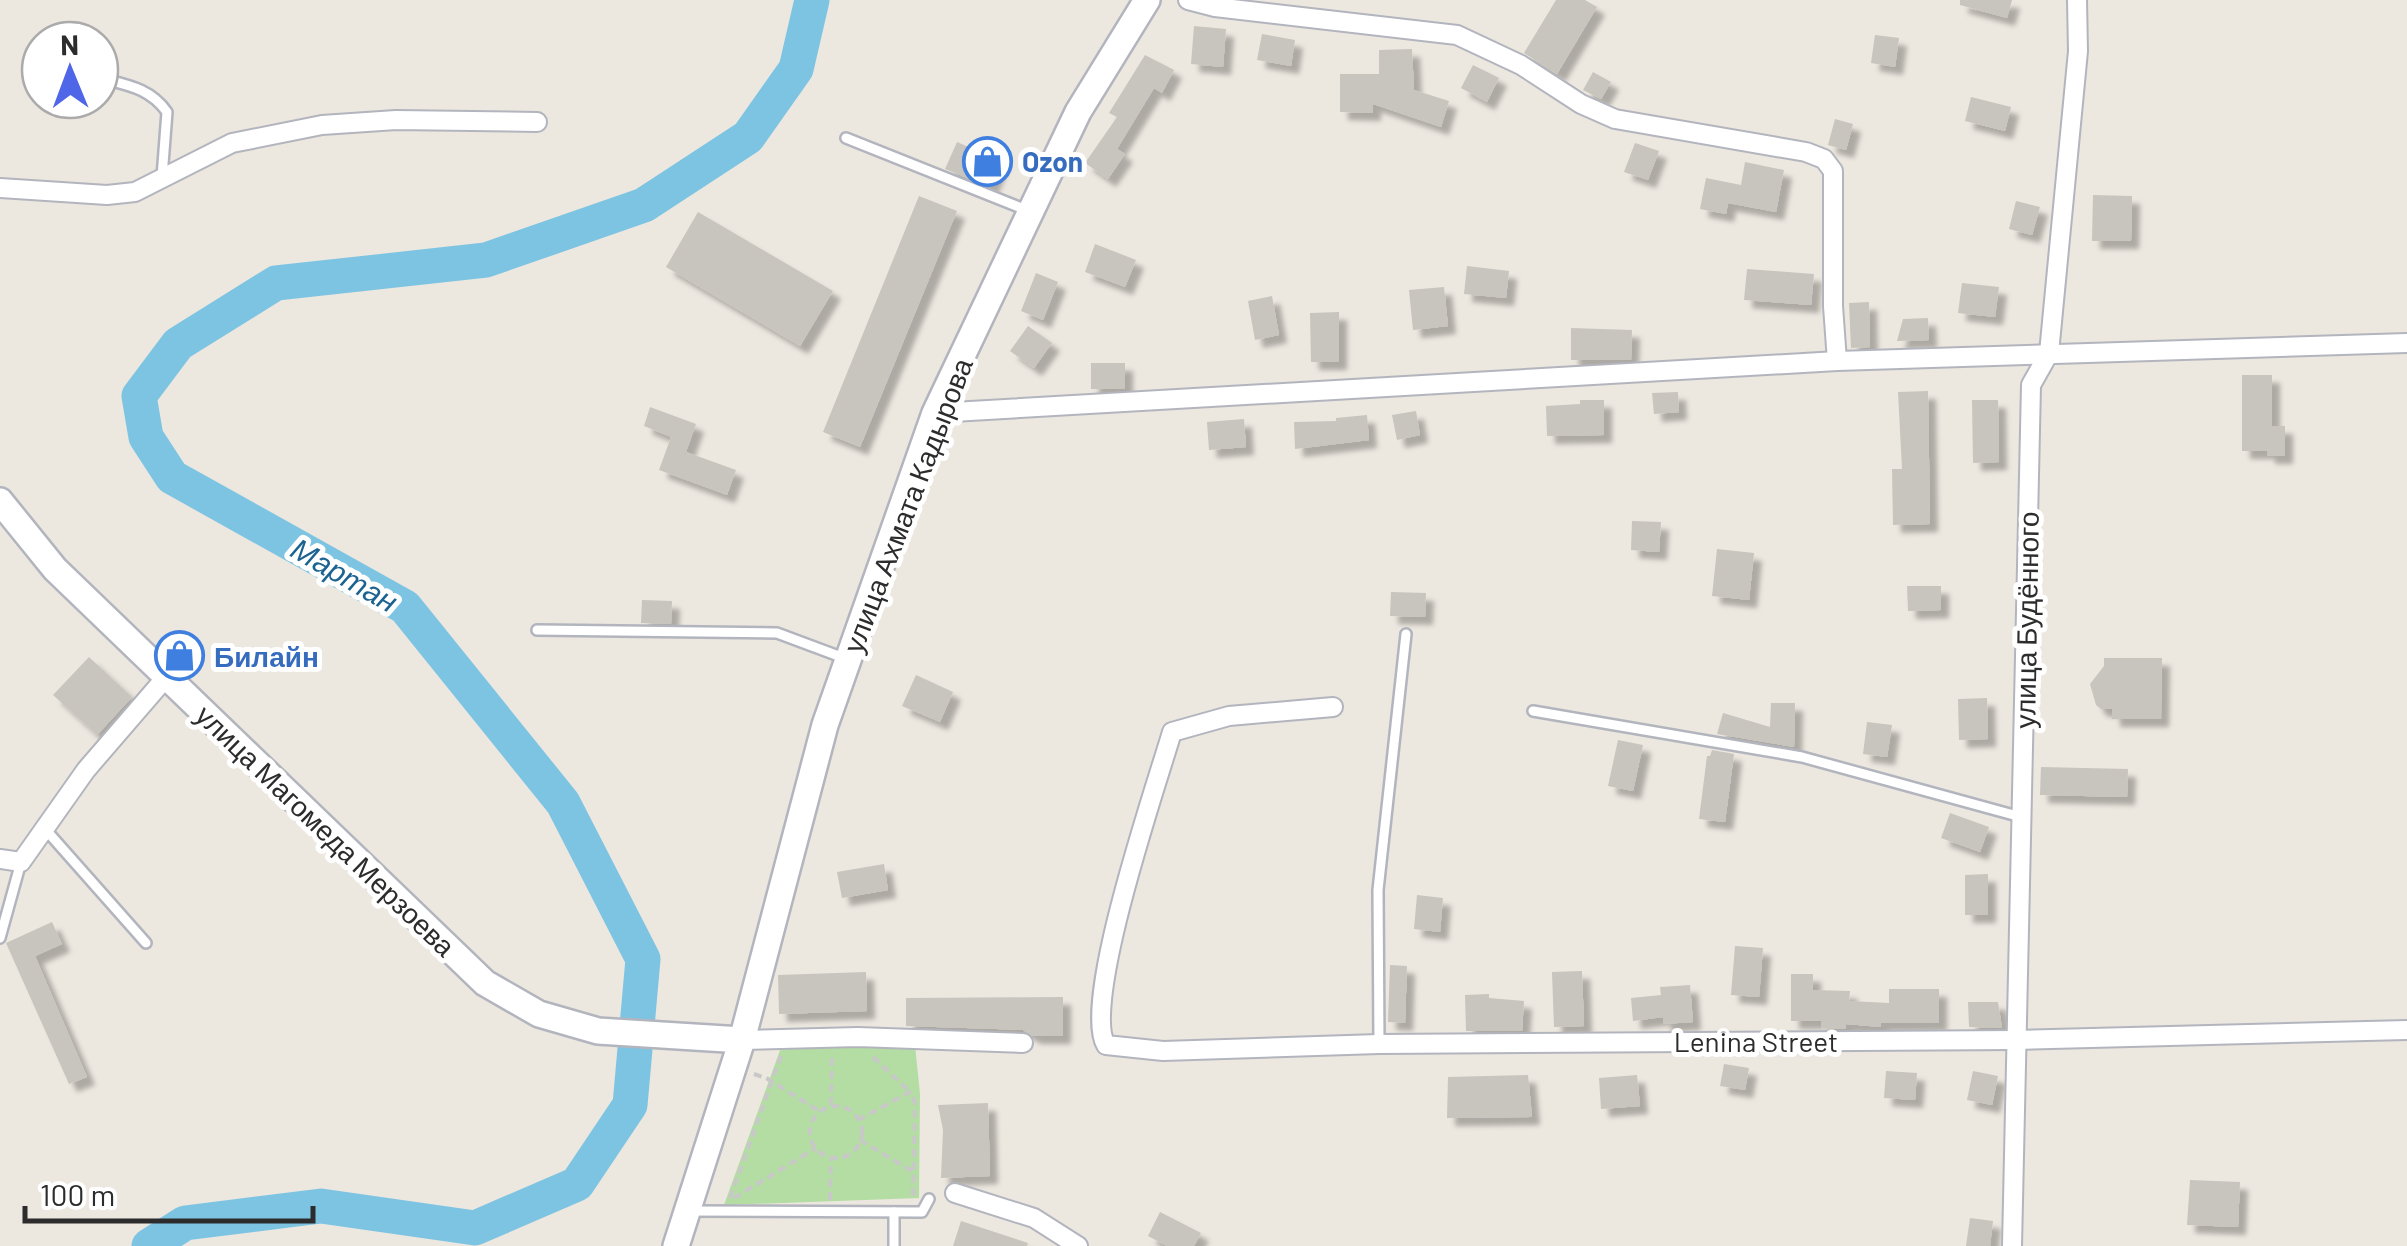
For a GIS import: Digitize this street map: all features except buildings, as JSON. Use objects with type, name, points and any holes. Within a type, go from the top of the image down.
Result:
[{"type":"main road","name":"улица Ахмата Кадырова","points":[[676,1246],[742,1040],[825,725],[936,413],[1078,112],[1147,0]]},
{"type":"main road","name":"улица Магомеда Мерзоева","points":[[0,501],[56,569],[485,983],[540,1014],[598,1031],[742,1040]]},
{"type":"street","points":[[1188,0],[1456,35],[1521,65],[1581,104],[1615,120],[1745,139],[1824,159],[1833,171],[1837,361]]},
{"type":"street","name":"улица Будённого","points":[[2012,1246],[2032,385],[2049,353],[2078,51],[2078,0]]},
{"type":"street","points":[[0,188],[106,195],[136,192],[232,143],[322,125],[396,120],[537,122]]},
{"type":"street","points":[[936,413],[1837,361],[2407,342]]},
{"type":"street","points":[[0,859],[21,862],[86,770],[167,676]]},
{"type":"street","name":"Lenina Street","points":[[1333,707],[1229,716],[1172,732],[1103,975],[1100,1034],[1106,1045],[1164,1051],[1380,1044],[2016,1040],[2407,1030]]},
{"type":"street","points":[[742,1040],[858,1037],[1024,1043]]},
{"type":"street","points":[[954,1193],[1034,1218],[1078,1246]]},
{"type":"lane","points":[[120,83],[156,96],[168,112],[162,180]]},
{"type":"lane","points":[[846,138],[1031,212]]},
{"type":"lane","points":[[537,630],[777,633],[848,660]]},
{"type":"lane","points":[[1380,1044],[1378,890],[1406,634]]},
{"type":"lane","points":[[1533,710],[1802,756],[2022,817]]},
{"type":"lane","points":[[46,830],[146,943]]},
{"type":"lane","points":[[0,938],[21,862]]},
{"type":"lane","points":[[688,1212],[922,1212],[929,1199]]},
{"type":"lane","points":[[894,1212],[894,1246]]},
{"type":"path","points":[[784,1048],[769,1080],[729,1201],[816,1148]]},
{"type":"path","points":[[832,1050],[832,1106]]},
{"type":"path","points":[[866,1052],[881,1062],[915,1102],[912,1204]]},
{"type":"path","points":[[769,1080],[820,1112]]},
{"type":"path","points":[[858,1120],[910,1092]]},
{"type":"path","points":[[832,1106],[843,1107],[858,1120],[860,1140],[850,1154],[828,1157],[816,1148],[810,1131],[820,1112],[832,1106]]},
{"type":"path","points":[[860,1140],[913,1172]]},
{"type":"green space","points":[[783,1042],[915,1045],[920,1094],[919,1198],[724,1205]]},
{"type":"waterway","name":"Мартан","points":[[149,1246],[185,1223],[321,1206],[475,1228],[577,1184],[630,1105],[643,959],[563,803],[405,607],[172,477],[146,437],[139,396],[178,344],[276,283],[486,260],[644,205],[748,137],[796,69],[812,0]]},
{"type":"place","name":"Ozon","points":[[987,161]]},
{"type":"place","name":"Билайн","points":[[179,656]]}]
